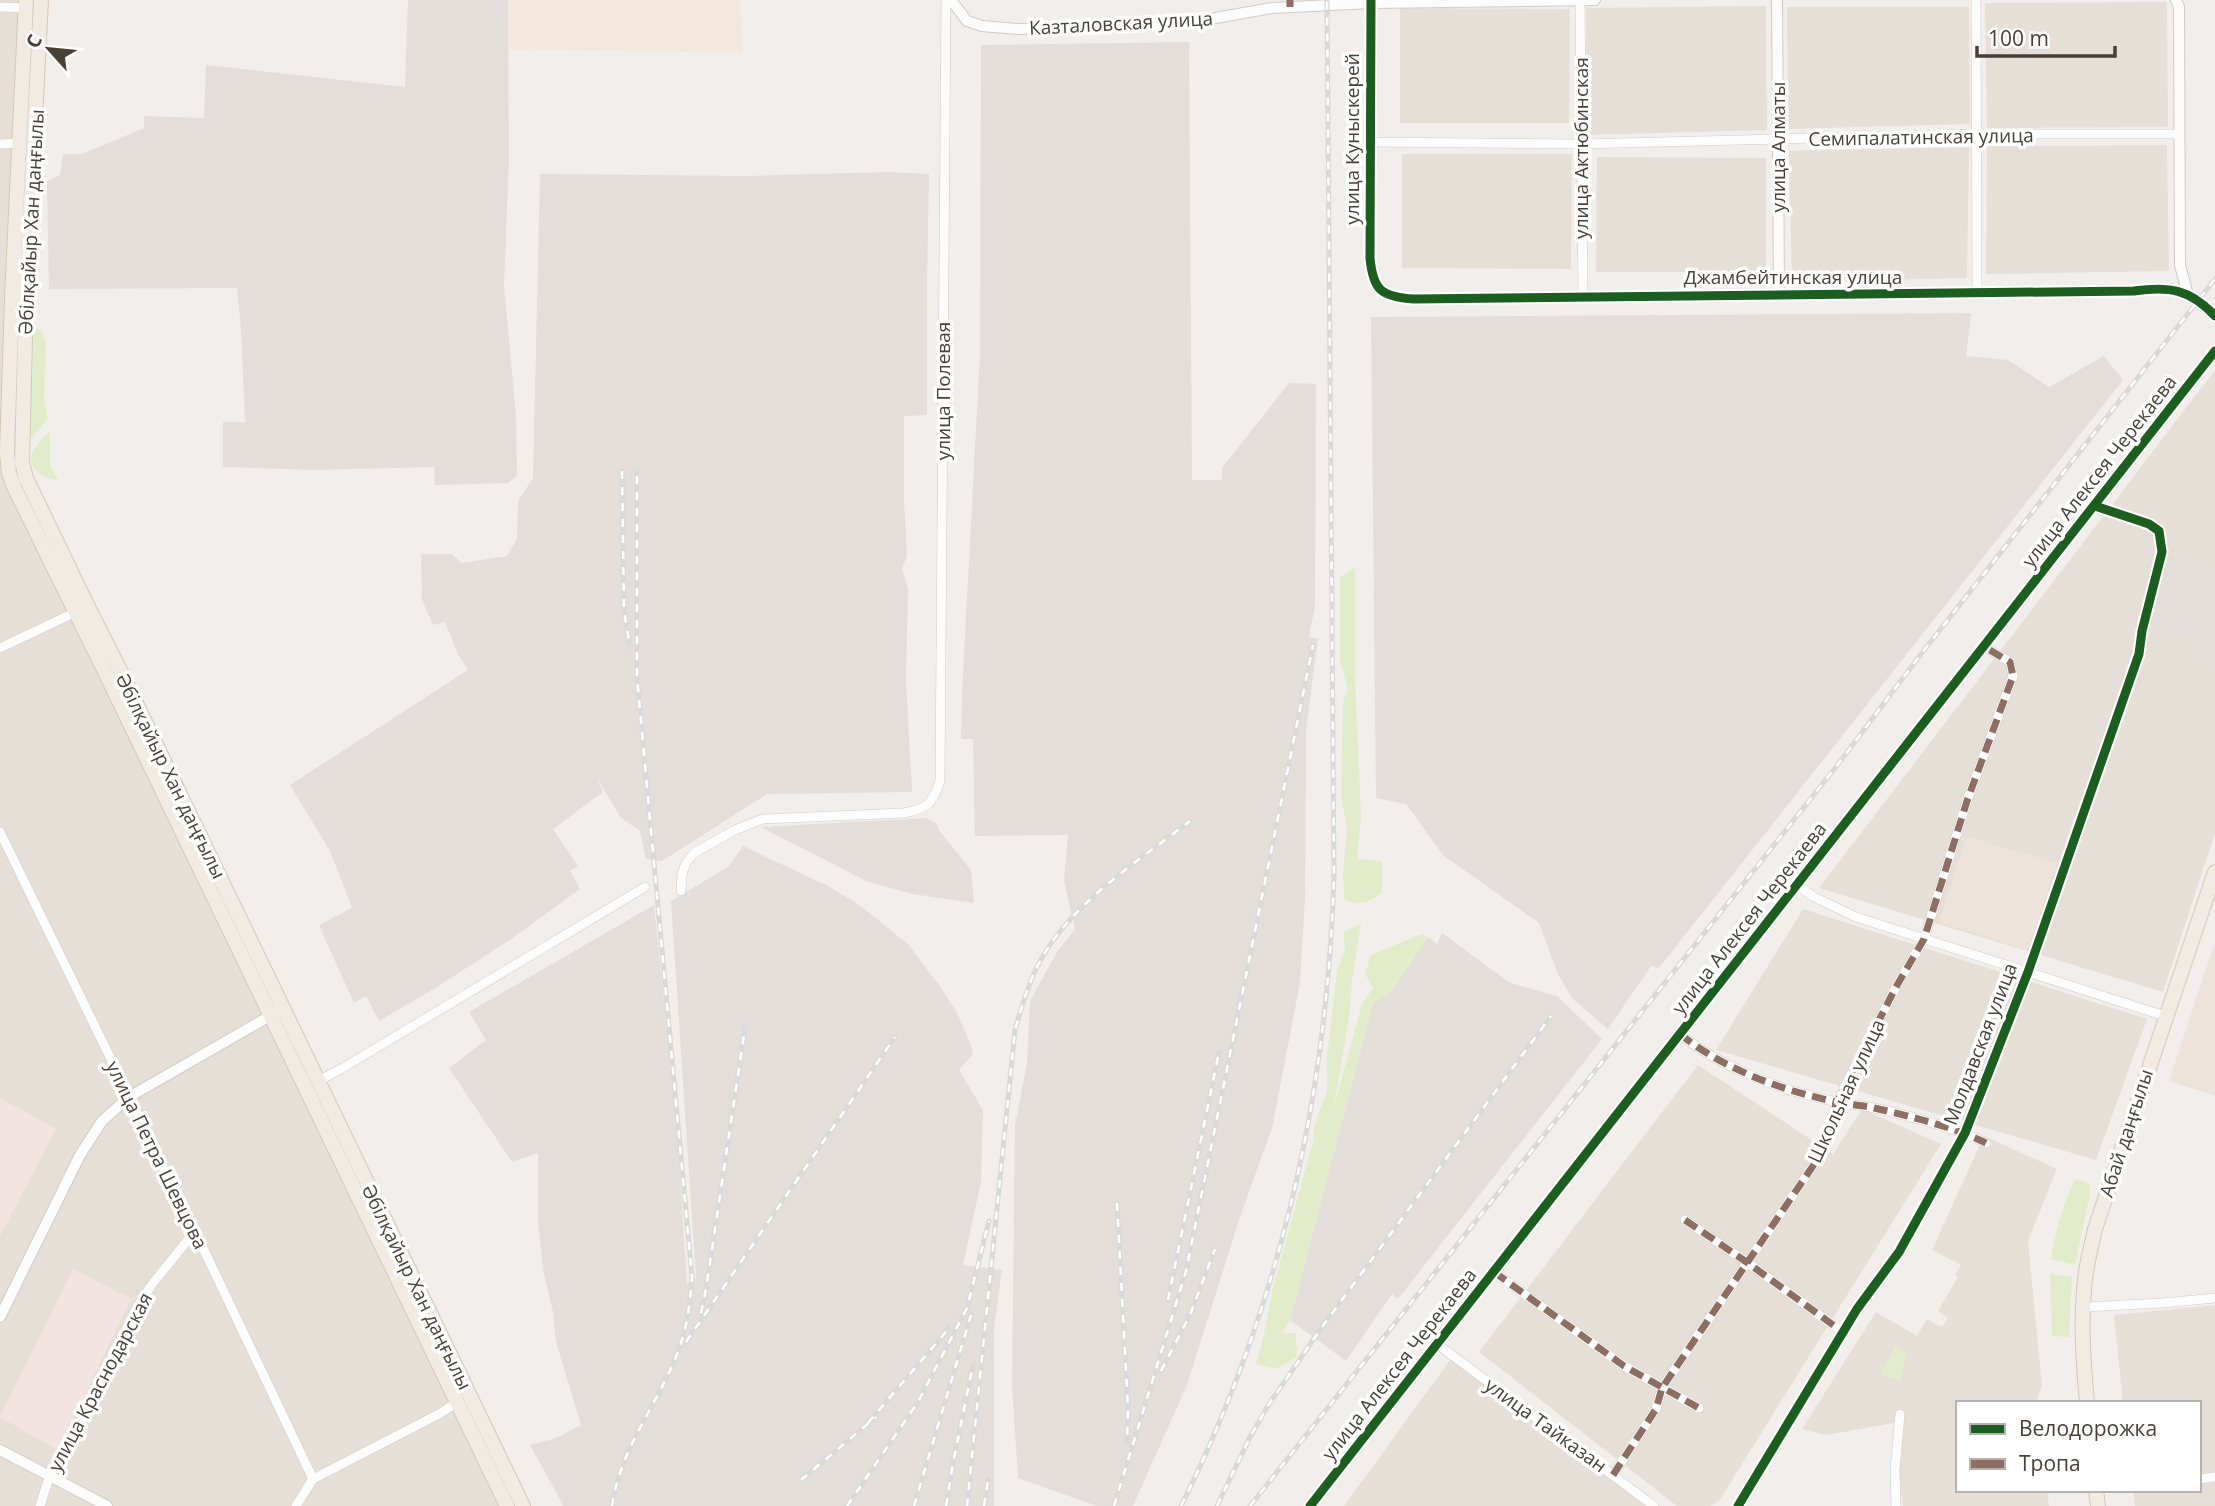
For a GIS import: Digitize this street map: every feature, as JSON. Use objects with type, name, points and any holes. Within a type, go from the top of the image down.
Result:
[{"type":"main road","name":"Әбілқайыр Хан даңғылы","points":[[41,0],[27,286],[22,453],[24,470],[82,610],[463,1399],[507,1506]]},
{"type":"main road","name":"Әбілқайыр Хан даңғылы","points":[[26,4],[3,453],[15,489],[82,610]]},
{"type":"main road","name":"Абай даңғылы","points":[[2087,1401],[2083,1354],[2084,1307],[2086,1273],[2095,1229],[2215,872]]},
{"type":"main road","name":"Әбілқайыр Хан даңғылы","points":[[463,1399],[523,1506]]},
{"type":"street","name":"Казталовская улица","points":[[949,0],[967,21],[982,26],[1018,29],[1193,22],[1272,8],[1371,1],[1595,0]]},
{"type":"street","name":"улица Полевая","points":[[681,891],[682,874],[694,853],[735,830],[763,819],[920,810],[929,804],[940,781],[949,0]]},
{"type":"street","name":"улица Актюбинская","points":[[1580,0],[1583,296]]},
{"type":"street","name":"улица Алматы","points":[[1777,0],[1779,295]]},
{"type":"street","points":[[1976,0],[1977,293]]},
{"type":"street","name":"улица Куныскерей","points":[[1371,1],[1369,142],[1372,277]]},
{"type":"street","points":[[2178,2],[2180,265],[2189,295]]},
{"type":"street","points":[[0,7],[26,4]]},
{"type":"street","name":"Семипалатинская улица","points":[[1369,142],[1581,144],[1977,134],[2179,134]]},
{"type":"street","points":[[0,144],[19,143]]},
{"type":"street","name":"Джамбейтинская улица","points":[[1372,277],[1376,287],[1398,298],[2134,291],[2172,288],[2189,295],[2213,313]]},
{"type":"street","name":"улица Алексея Черекаева","points":[[1310,1506],[2215,351]]},
{"type":"street","points":[[3,453],[22,453]]},
{"type":"street","name":"Молдавская улица","points":[[1738,1506],[1857,1309],[1899,1252],[1965,1133],[2028,972],[2139,654],[2142,631],[2162,552],[2159,531],[2149,524],[2095,506]]},
{"type":"street","points":[[0,648],[82,610]]},
{"type":"street","name":"Школьная улица","points":[[1613,1475],[1656,1409],[1662,1388],[1816,1160],[1837,1102],[1924,939],[1970,792],[2013,676],[2010,662],[1983,646]]},
{"type":"street","name":"улица Петра Шевцова","points":[[0,832],[313,1479]]},
{"type":"street","points":[[1797,885],[1814,897],[1856,917],[2165,1016]]},
{"type":"street","points":[[311,1084],[365,1055],[645,887]]},
{"type":"street","points":[[0,1317],[80,1155],[102,1121],[129,1097],[277,1012]]},
{"type":"street","points":[[1681,1034],[1731,1066],[1780,1086],[1837,1102],[1872,1107],[1965,1133],[1986,1143]]},
{"type":"street","points":[[1685,1220],[1844,1333]]},
{"type":"street","name":"улица Краснодарская","points":[[40,1506],[50,1475],[72,1440],[135,1311],[156,1278],[195,1231]]},
{"type":"street","points":[[1494,1272],[1624,1366],[1699,1408]]},
{"type":"street","points":[[2084,1307],[2215,1298]]},
{"type":"street","name":"улица Тайказан","points":[[1437,1344],[1654,1506]]},
{"type":"street","points":[[296,1506],[313,1479],[463,1399]]},
{"type":"street","points":[[1896,1506],[1895,1470],[1900,1414]]},
{"type":"street","points":[[0,1450],[107,1506]]},
{"type":"shaded area","points":[[0,0],[26,0],[8,464],[507,1506],[0,1506]]},
{"type":"shaded area","points":[[408,0],[508,0],[509,159],[504,286],[516,415],[517,476],[508,483],[435,485],[434,467],[313,470],[223,467],[223,422],[245,422],[237,288],[49,289],[47,181],[60,175],[63,154],[82,154],[144,128],[144,116],[204,118],[206,65],[405,87]]},
{"type":"shaded area","points":[[508,0],[740,0],[743,53],[510,49]]},
{"type":"shaded area","points":[[2167,2],[2168,127],[1987,128],[1985,3]]},
{"type":"shaded area","points":[[1766,6],[1767,130],[1587,135],[1586,8]]},
{"type":"shaded area","points":[[1787,7],[1969,7],[1970,124],[1788,129]]},
{"type":"shaded area","points":[[1400,8],[1570,9],[1569,123],[1400,123]]},
{"type":"shaded area","points":[[1189,42],[1192,480],[1222,480],[1222,468],[1289,383],[1316,384],[1315,605],[1309,637],[1318,639],[1306,730],[1305,896],[1300,983],[1272,1128],[1239,1220],[1187,1385],[1133,1506],[1097,1506],[1018,1478],[1012,1385],[1015,1126],[1027,1063],[1030,1001],[1057,952],[1075,929],[1064,881],[1068,835],[975,836],[973,739],[961,739],[980,353],[981,45]]},
{"type":"shaded area","points":[[2167,145],[2169,271],[1986,274],[1987,146]]},
{"type":"shaded area","points":[[1969,147],[1967,278],[1792,282],[1789,151]]},
{"type":"shaded area","points":[[1402,154],[1572,154],[1571,269],[1402,268]]},
{"type":"shaded area","points":[[1597,157],[1766,158],[1766,272],[1596,272]]},
{"type":"shaded area","points":[[888,172],[929,174],[927,415],[904,416],[907,556],[902,568],[908,589],[906,681],[912,792],[767,794],[662,861],[646,859],[640,831],[621,818],[597,778],[603,792],[553,829],[578,866],[570,871],[580,889],[508,941],[379,1021],[366,996],[354,1003],[319,925],[352,908],[330,851],[290,785],[468,670],[458,654],[445,622],[433,625],[422,600],[421,554],[451,554],[462,563],[507,556],[517,539],[518,501],[533,478],[540,174],[748,176]]},
{"type":"shaded area","points":[[1971,313],[1966,356],[2008,360],[2049,387],[2104,356],[2123,380],[1659,968],[1651,966],[1608,1029],[1572,998],[1558,974],[1539,923],[1444,856],[1406,804],[1376,798],[1371,317]]},
{"type":"shaded area","points":[[2215,370],[2215,833],[2163,992],[1819,888]]},
{"type":"shaded area","points":[[2170,554],[2215,570],[2215,668],[2194,661],[2185,647],[2187,637],[2149,625]]},
{"type":"shaded area","points":[[926,818],[936,823],[971,870],[974,903],[912,894],[866,881],[761,827]]},
{"type":"shaded area","points":[[1967,837],[2057,863],[2028,950],[1939,922]]},
{"type":"shaded area","points":[[743,846],[828,886],[858,904],[908,944],[956,1011],[971,1045],[973,1054],[959,1070],[983,1110],[981,1182],[963,1265],[1002,1270],[994,1329],[994,1506],[562,1506],[530,1445],[556,1438],[581,1425],[556,1342],[553,1312],[544,1274],[538,1223],[538,1153],[512,1162],[449,1068],[486,1040],[469,1012],[654,905],[677,1128],[687,1284],[696,1278],[671,901],[728,867]]},
{"type":"shaded area","points":[[1803,909],[2147,1019],[2096,1160],[1716,1050]]},
{"type":"shaded area","points":[[1442,933],[1510,983],[1557,996],[1602,1039],[1398,1299],[1392,1294],[1346,1361],[1290,1320],[1373,1003],[1391,992],[1428,937],[1437,944]]},
{"type":"shaded area","points":[[2215,942],[2215,1096],[2169,1081]]},
{"type":"shaded area","points":[[1698,1065],[1833,1154],[1862,1109],[1941,1144],[1719,1501],[1710,1506],[1677,1506],[1479,1352]]},
{"type":"shaded area","points":[[0,1098],[56,1129],[0,1236]]},
{"type":"shaded area","points":[[1984,1136],[2057,1169],[2028,1241],[2042,1386],[2037,1401],[1956,1401],[1956,1492],[2047,1492],[2049,1506],[1903,1506],[1894,1423],[1826,1435],[1802,1429],[1876,1312],[1917,1336],[1927,1319],[1942,1327],[1948,1318],[1938,1311],[1958,1277],[1955,1274],[1961,1265],[1932,1250]]},
{"type":"shaded area","points":[[73,1269],[131,1299],[58,1450],[0,1417]]},
{"type":"shaded area","points":[[2215,1305],[2215,1506],[2135,1506],[2133,1492],[2201,1492],[2201,1401],[2123,1401],[2114,1315]]},
{"type":"shaded area","points":[[1453,1356],[1654,1506],[1344,1506]]},
{"type":"green space","points":[[34,326],[41,331],[46,341],[44,399],[48,419],[30,439]]},
{"type":"green space","points":[[50,431],[50,466],[58,480],[36,471],[31,461],[34,449]]},
{"type":"green space","points":[[1355,568],[1355,679],[1361,817],[1357,859],[1382,861],[1382,893],[1359,903],[1344,899],[1347,826],[1341,798],[1343,702],[1348,689],[1340,661],[1340,578]]},
{"type":"green space","points":[[1361,923],[1334,1107],[1362,1004],[1373,988],[1365,974],[1371,955],[1422,934],[1428,937],[1391,992],[1373,1003],[1290,1320],[1282,1333],[1296,1333],[1297,1357],[1276,1369],[1256,1364],[1273,1288],[1313,1142],[1314,1127],[1327,1091],[1327,1057],[1337,971],[1345,950],[1343,933]]},
{"type":"green space","points":[[2075,1179],[2086,1182],[2090,1186],[2090,1193],[2075,1265],[2051,1259],[2060,1218]]},
{"type":"green space","points":[[2050,1274],[2072,1277],[2069,1337],[2052,1336]]},
{"type":"green space","points":[[1896,1346],[1906,1355],[1901,1381],[1880,1374]]},
{"type":"railway","points":[[1181,1506],[1216,1431],[1246,1354],[1271,1277],[1309,1118],[1330,955],[1334,873],[1327,0]]},
{"type":"railway","points":[[1250,1506],[1839,763],[2215,279]]},
{"type":"railway","points":[[622,471],[624,611],[630,647]]},
{"type":"railway","points":[[612,1506],[622,1466],[680,1347],[692,1277],[637,678],[637,472]]},
{"type":"railway","points":[[1114,1506],[1186,1271],[1313,645]]},
{"type":"railway","points":[[967,1506],[1015,1030],[1024,999],[1036,969],[1065,925],[1104,887],[1190,821]]},
{"type":"railway","points":[[1217,1506],[1269,1404],[1322,1327],[1551,1016]]},
{"type":"railway","points":[[701,1313],[745,1028]]},
{"type":"railway","points":[[686,1342],[895,1037]]},
{"type":"railway","points":[[1168,1300],[1219,1052]]},
{"type":"railway","points":[[1117,1203],[1128,1409],[1127,1442]]},
{"type":"railway","points":[[847,1506],[918,1402],[967,1308],[989,1221]]},
{"type":"railway","points":[[1161,1371],[1190,1315],[1215,1249]]},
{"type":"railway","points":[[914,1506],[971,1315]]},
{"type":"railway","points":[[868,1423],[949,1326]]},
{"type":"railway","points":[[946,1506],[973,1365]]},
{"type":"railway","points":[[801,1480],[876,1417]]},
{"type":"railway","points":[[984,1506],[988,1480]]},
{"type":"marked path","points":[[1290,0],[1290,7]]},
{"type":"marked path","points":[[1613,1475],[1656,1409],[1662,1388],[1817,1160],[1837,1102],[1924,939],[1967,801],[2013,676],[2010,662],[1983,646]]},
{"type":"marked path","points":[[1680,1034],[1715,1058],[1775,1085],[1842,1103],[1917,1118],[1986,1143]]},
{"type":"marked path","points":[[1685,1220],[1844,1333]]},
{"type":"marked path","points":[[1494,1272],[1624,1366],[1699,1408]]},
{"type":"cycle path","points":[[1371,0],[1370,258],[1377,285],[1386,294],[1414,299],[2158,289],[2188,295],[2215,316]]},
{"type":"cycle path","points":[[1310,1506],[2215,351]]},
{"type":"cycle path","points":[[1738,1506],[1857,1309],[1899,1252],[1965,1133],[2028,972],[2139,654],[2142,631],[2162,552],[2159,531],[2149,524],[2095,506]]}]
